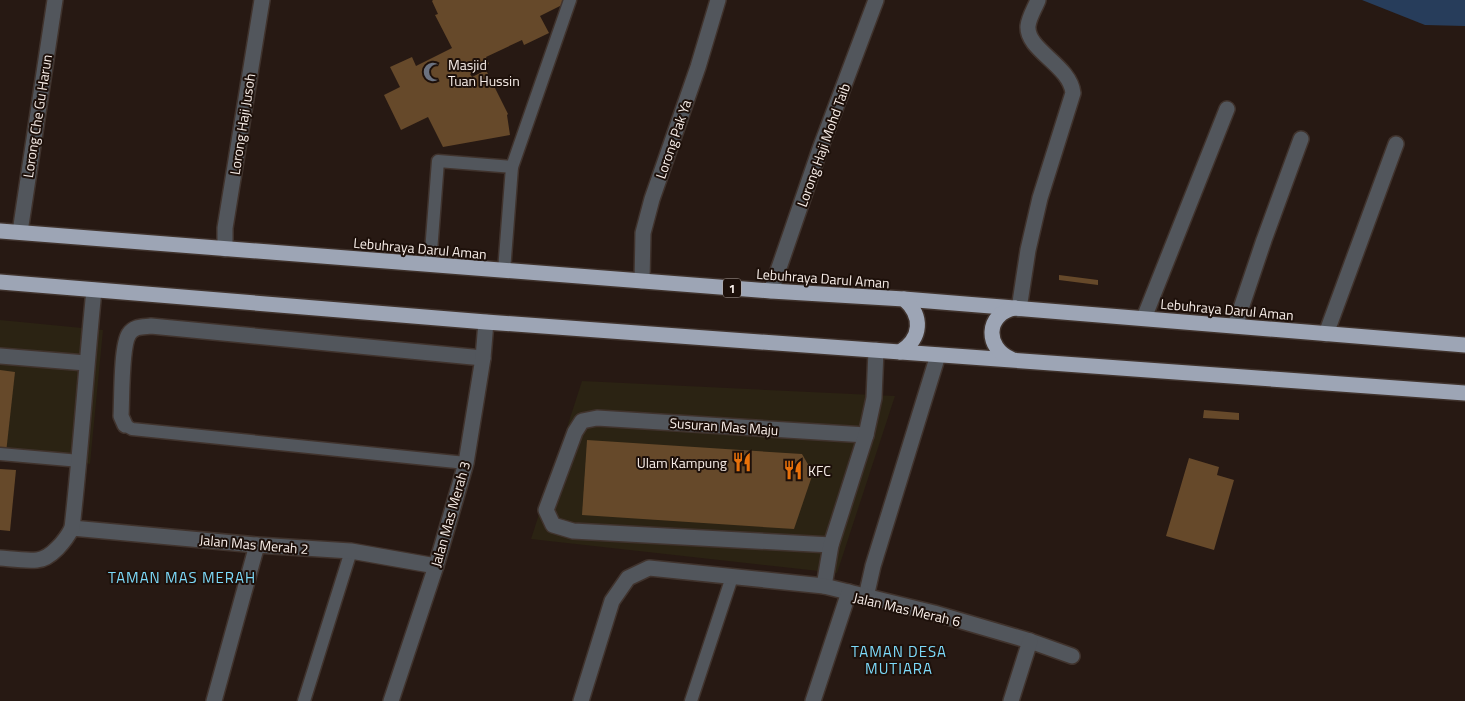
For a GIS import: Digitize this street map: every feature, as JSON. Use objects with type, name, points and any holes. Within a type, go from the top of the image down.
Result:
[{"type":"highway","name":"Lebuhraya Darul Aman","points":[[0,231],[772,292],[904,299],[1465,345]]},
{"type":"highway","points":[[0,282],[486,322],[1465,393]]},
{"type":"highway","points":[[900,352],[912,342],[917,327],[914,311],[904,299]]},
{"type":"highway","points":[[1013,360],[999,351],[994,344],[992,336],[995,321],[1000,314],[1017,308]]},
{"type":"street","name":"Lorong Che Gu Harun","points":[[20,232],[55,0]]},
{"type":"street","name":"Lorong Haji Jusoh","points":[[225,249],[225,228],[262,0]]},
{"type":"street","name":"Lorong Pak Ya","points":[[642,281],[643,233],[652,199],[698,67],[718,0]]},
{"type":"street","name":"Lorong Haji Mohd Taib","points":[[772,292],[820,149],[876,0]]},
{"type":"street","points":[[1017,308],[1040,198],[1073,93],[1072,84],[1068,77],[1038,47],[1030,36],[1028,24],[1038,0]]},
{"type":"street","points":[[1144,318],[1227,109]]},
{"type":"street","points":[[1235,326],[1301,139]]},
{"type":"street","points":[[1326,334],[1396,144]]},
{"type":"street","points":[[0,558],[39,560],[51,553],[72,528],[80,461],[86,363],[94,290]]},
{"type":"street","name":"Jalan Mas Merah 3","points":[[391,701],[436,566],[466,462],[483,358],[486,322]]},
{"type":"street","points":[[125,425],[121,416],[126,347],[130,334],[138,327],[160,327],[483,358]]},
{"type":"street","points":[[824,586],[831,545],[866,435],[874,398],[876,350]]},
{"type":"street","points":[[866,597],[873,566],[938,354]]},
{"type":"street","points":[[0,356],[86,363]]},
{"type":"street","name":"Susuran Mas Maju","points":[[831,545],[573,531],[553,524],[546,510],[575,432],[582,421],[597,418],[866,435]]},
{"type":"street","name":"Jalan Mas Merah 2","points":[[72,528],[257,545],[351,551],[436,566]]},
{"type":"street","points":[[214,701],[257,545]]},
{"type":"street","points":[[581,701],[612,601],[628,578],[649,568],[824,586],[849,592]]},
{"type":"street","name":"Jalan Mas Merah 6","points":[[813,701],[849,592],[934,613],[1030,641],[1072,656]]},
{"type":"street","points":[[1011,701],[1030,641]]},
{"type":"lane","points":[[504,271],[512,167],[570,0]]},
{"type":"lane","points":[[430,265],[438,161],[512,167]]},
{"type":"lane","points":[[125,425],[132,429],[466,462]]},
{"type":"lane","points":[[0,454],[80,461]]},
{"type":"lane","points":[[304,701],[351,551]]},
{"type":"lane","points":[[691,701],[732,577]]},
{"type":"shaded area","points":[[0,320],[103,330],[90,464],[0,455]]},
{"type":"shaded area","points":[[582,381],[895,396],[837,573],[531,539]]},
{"type":"water","points":[[1362,0],[1465,0],[1465,26],[1425,25]]},
{"type":"building","name":"Masjid Tuan Hussin","points":[[433,0],[564,0],[566,3],[540,16],[549,33],[524,45],[522,40],[486,57],[489,64],[470,74],[472,77],[486,70],[508,114],[510,135],[443,147],[428,117],[401,130],[384,95],[400,87],[390,67],[412,57],[416,66],[452,48],[435,15],[438,14]]},
{"type":"building","points":[[1059,275],[1098,280],[1098,285],[1059,280]]},
{"type":"building","points":[[0,370],[15,372],[6,453],[0,452]]},
{"type":"building","points":[[1204,410],[1239,413],[1239,420],[1203,418]]},
{"type":"building","points":[[587,440],[802,454],[813,473],[794,529],[582,515]]},
{"type":"building","points":[[1189,458],[1219,467],[1217,475],[1234,480],[1214,550],[1166,536]]},
{"type":"building","points":[[0,469],[16,470],[10,531],[0,530]]},
{"type":"place","name":"Masjid Tuan Hussin","points":[[433,72]]},
{"type":"place","name":"Ulam Kampung","points":[[742,462]]},
{"type":"place","name":"KFC","points":[[793,470]]},
{"type":"district","name":"TAMAN MAS MERAH","points":[[182,577]]},
{"type":"district","name":"TAMAN DESA MUTIARA","points":[[899,660]]}]
